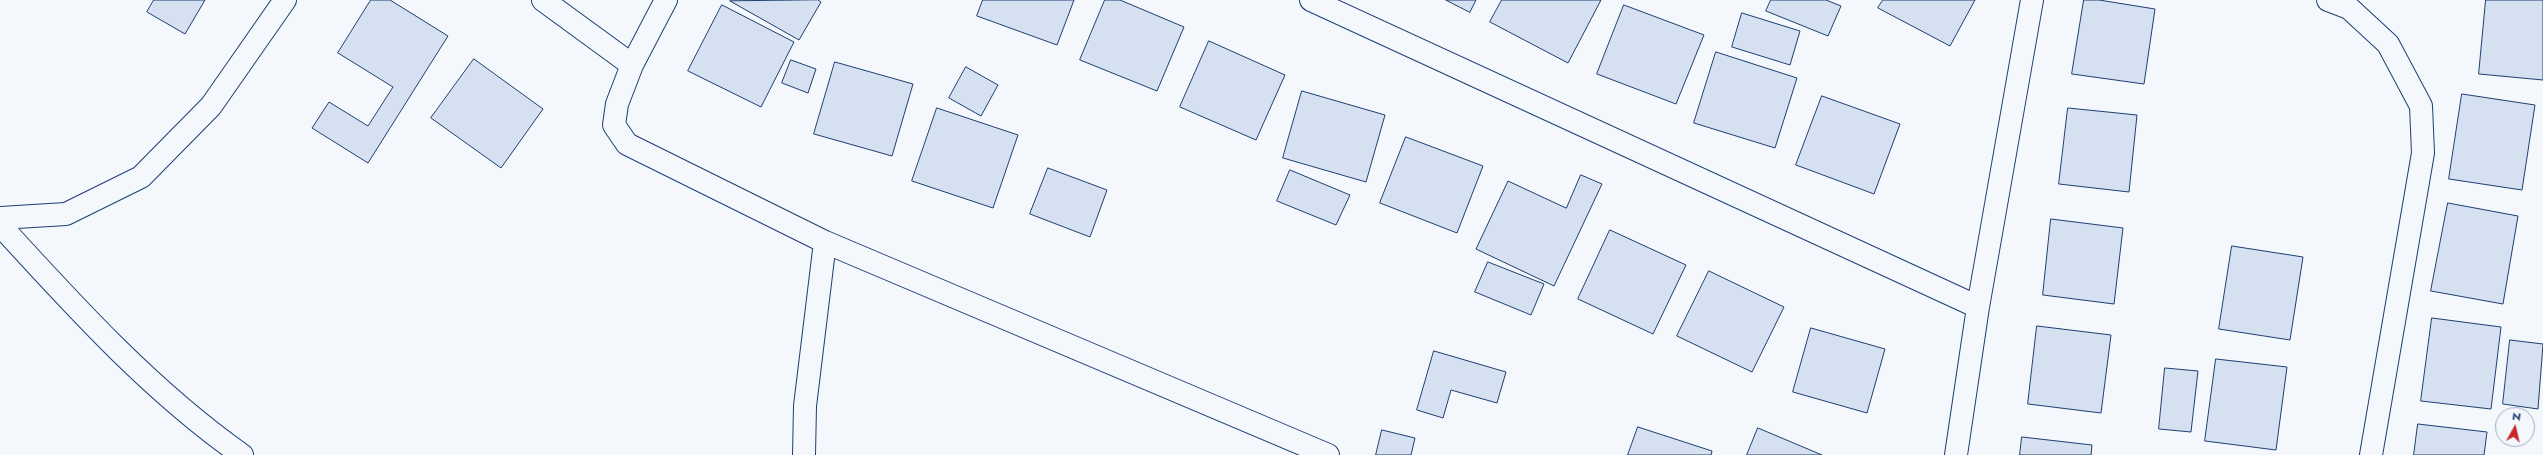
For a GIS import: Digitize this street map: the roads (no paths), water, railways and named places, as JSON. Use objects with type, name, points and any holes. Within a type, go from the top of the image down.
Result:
[{"type":"street","points":[[0,218],[66,214],[141,177],[211,106],[285,0]]},
{"type":"street","points":[[543,0],[632,65]]},
{"type":"street","points":[[666,0],[632,65],[617,104],[614,125],[627,144],[825,242],[1328,455]]},
{"type":"street","points":[[1311,0],[1978,307]]},
{"type":"street","points":[[1956,455],[1978,307],[2032,0]]},
{"type":"street","points":[[2328,0],[2349,8],[2388,44],[2421,106],[2423,153],[2371,455]]},
{"type":"street","points":[[0,225],[80,312],[198,424],[242,455]]},
{"type":"street","points":[[804,455],[804,406],[825,242]]}]
